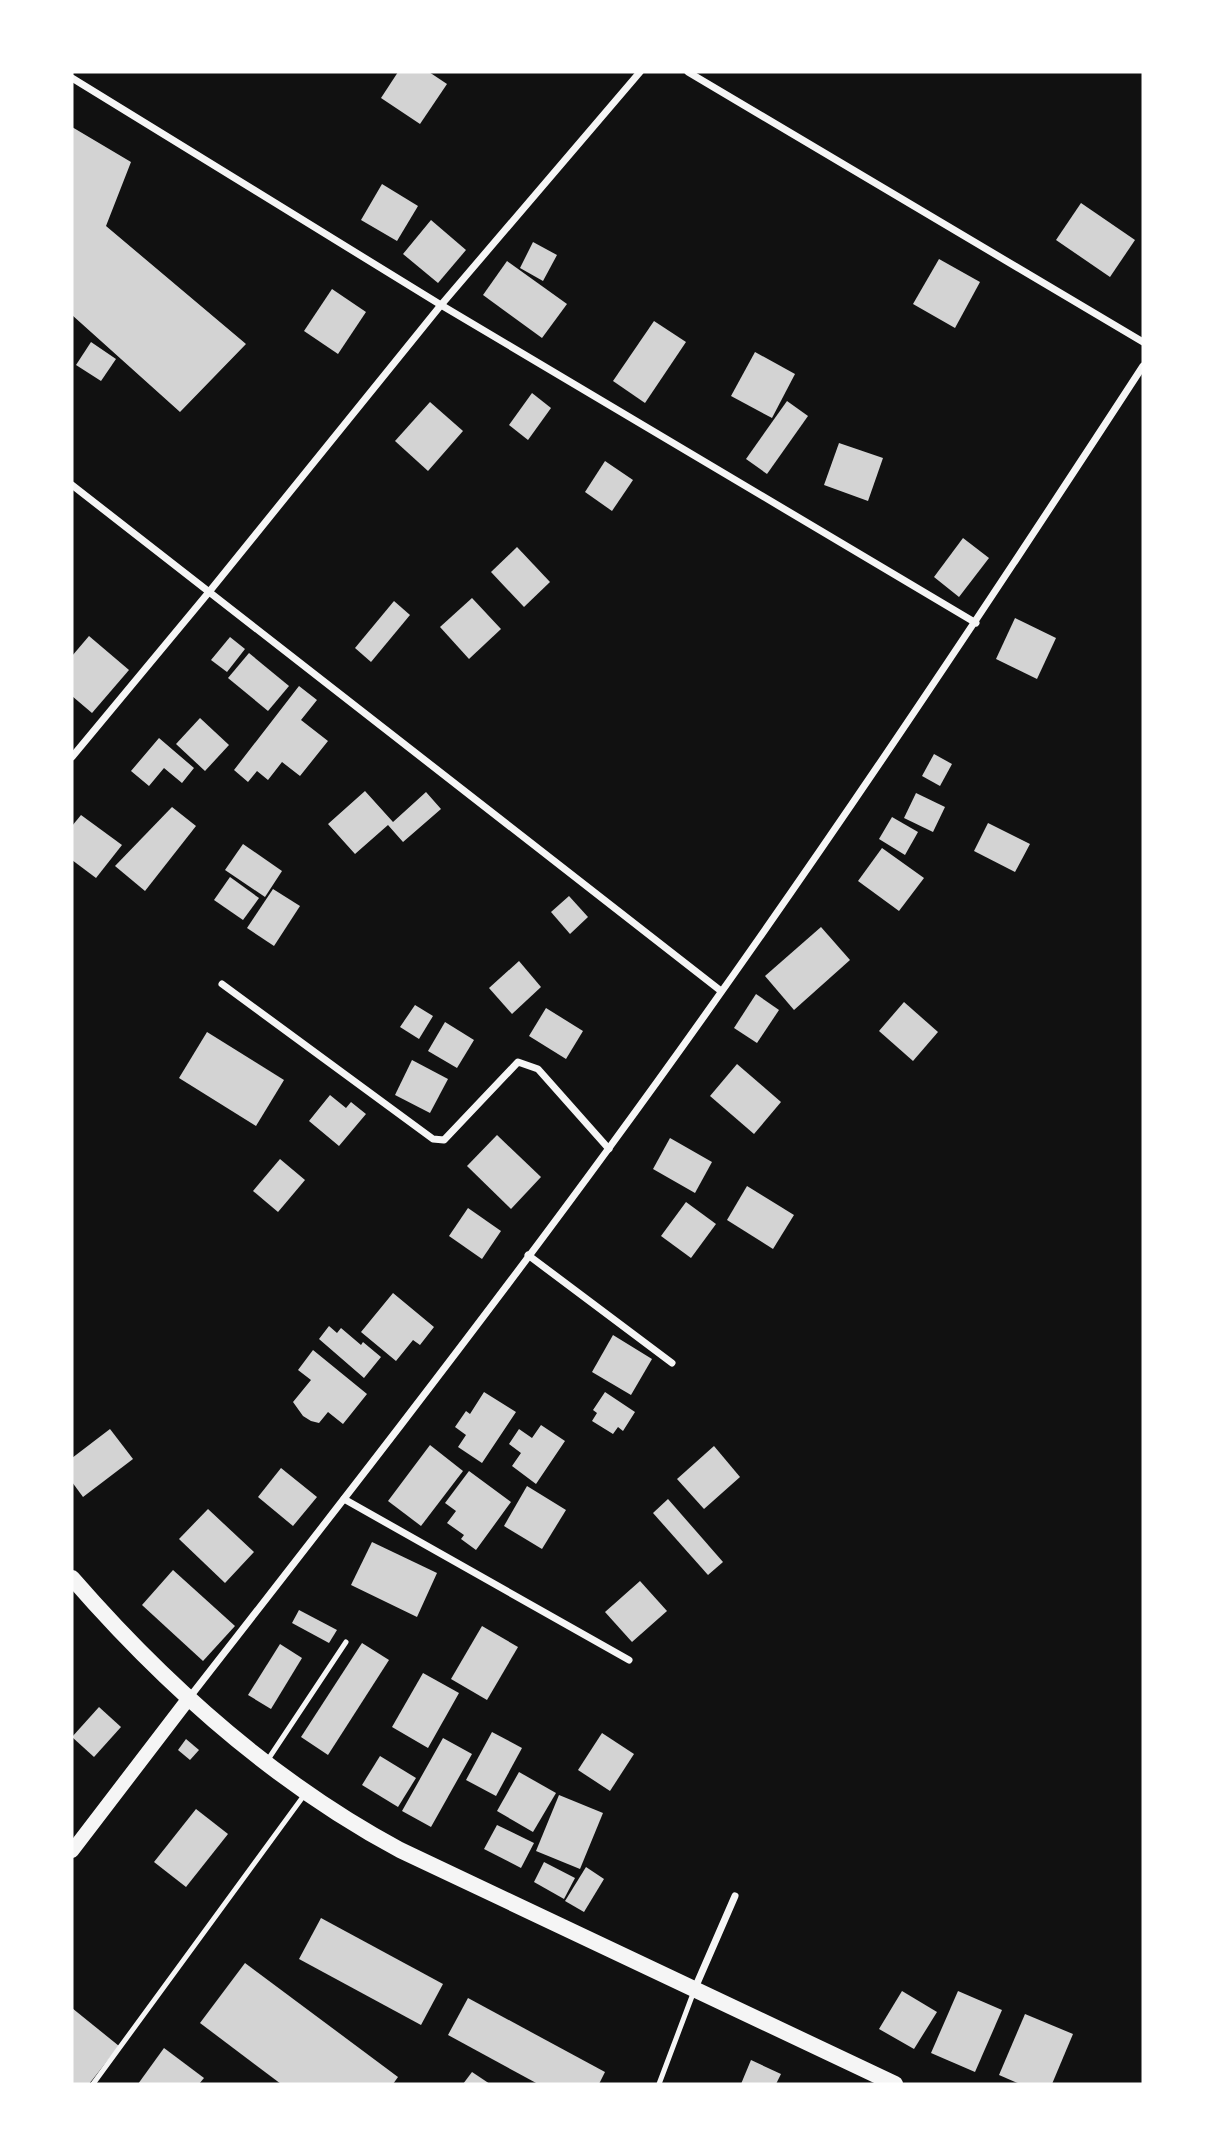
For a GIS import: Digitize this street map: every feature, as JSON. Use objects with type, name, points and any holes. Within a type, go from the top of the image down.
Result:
[{"type":"main road","points":[[72,1578],[145,1658],[189,1698],[265,1764],[351,1823],[400,1850],[895,2084]]},
{"type":"main road","points":[[72,1851],[189,1698]]},
{"type":"street","points":[[72,757],[442,304],[640,72]]},
{"type":"street","points":[[688,72],[1143,342]]},
{"type":"street","points":[[72,78],[442,304],[976,623]]},
{"type":"street","points":[[189,1698],[453,1358],[609,1149],[976,623],[1143,366]]},
{"type":"street","points":[[72,485],[721,991]]},
{"type":"street","points":[[222,984],[433,1139],[444,1139],[518,1062],[538,1069],[609,1149]]},
{"type":"street","points":[[528,1255],[672,1363]]},
{"type":"street","points":[[344,1499],[629,1660]]},
{"type":"street","points":[[695,1988],[735,1896]]},
{"type":"lane","points":[[265,1764],[346,1642]]},
{"type":"lane","points":[[93,2084],[306,1794]]},
{"type":"lane","points":[[659,2084],[695,1988]]},
{"type":"building","points":[[398,72],[429,72],[447,84],[420,124],[381,98]]},
{"type":"building","points":[[72,127],[131,162],[106,226],[246,344],[180,412],[72,315]]},
{"type":"building","points":[[382,184],[418,206],[397,241],[361,220]]},
{"type":"building","points":[[1081,203],[1135,240],[1110,277],[1056,240]]},
{"type":"building","points":[[431,220],[466,250],[438,283],[403,254]]},
{"type":"building","points":[[533,242],[557,255],[543,281],[520,268]]},
{"type":"building","points":[[939,259],[980,282],[955,328],[913,304]]},
{"type":"building","points":[[507,261],[567,304],[542,338],[483,295]]},
{"type":"building","points":[[332,289],[366,312],[338,354],[304,331]]},
{"type":"building","points":[[654,321],[686,342],[645,403],[613,381]]},
{"type":"building","points":[[91,342],[116,359],[101,381],[76,365]]},
{"type":"building","points":[[755,352],[795,374],[772,418],[731,396]]},
{"type":"building","points":[[532,393],[551,408],[528,440],[509,425]]},
{"type":"building","points":[[787,401],[808,416],[767,474],[746,459]]},
{"type":"building","points":[[430,402],[463,431],[428,471],[395,441]]},
{"type":"building","points":[[839,443],[883,458],[868,501],[824,485]]},
{"type":"building","points":[[605,461],[633,480],[612,511],[585,492]]},
{"type":"building","points":[[963,538],[989,558],[959,597],[934,577]]},
{"type":"building","points":[[517,547],[550,582],[524,607],[491,572]]},
{"type":"building","points":[[472,598],[501,629],[469,659],[440,627]]},
{"type":"building","points":[[394,601],[410,615],[371,662],[355,648]]},
{"type":"building","points":[[1015,618],[1056,638],[1037,679],[996,659]]},
{"type":"building","points":[[89,636],[129,670],[92,713],[72,696],[72,656]]},
{"type":"building","points":[[230,637],[245,649],[227,672],[211,660]]},
{"type":"building","points":[[249,653],[289,686],[268,711],[228,678]]},
{"type":"building","points":[[299,686],[317,700],[301,720],[328,741],[300,776],[282,762],[268,780],[257,771],[248,782],[234,770]]},
{"type":"building","points":[[200,718],[229,745],[205,771],[176,744]]},
{"type":"building","points":[[159,738],[194,768],[182,783],[164,768],[149,786],[131,771]]},
{"type":"building","points":[[934,754],[952,764],[940,786],[922,776]]},
{"type":"building","points":[[365,791],[393,822],[426,792],[441,809],[403,842],[388,825],[355,854],[328,824]]},
{"type":"building","points":[[916,793],[945,807],[933,832],[904,818]]},
{"type":"building","points":[[172,807],[196,826],[145,891],[115,866]]},
{"type":"building","points":[[81,815],[122,845],[96,878],[72,860],[72,826]]},
{"type":"building","points":[[892,817],[918,832],[905,855],[879,839]]},
{"type":"building","points":[[988,823],[1030,844],[1015,872],[974,851]]},
{"type":"building","points":[[243,844],[282,871],[265,897],[225,870]]},
{"type":"building","points":[[882,848],[924,878],[899,911],[858,881]]},
{"type":"building","points":[[230,877],[259,898],[243,920],[214,900]]},
{"type":"building","points":[[273,889],[300,906],[274,946],[247,928]]},
{"type":"building","points":[[569,896],[588,917],[570,934],[551,912]]},
{"type":"building","points":[[821,927],[850,960],[794,1010],[765,976]]},
{"type":"building","points":[[519,961],[541,987],[512,1014],[489,988]]},
{"type":"building","points":[[756,994],[779,1010],[757,1043],[734,1028]]},
{"type":"building","points":[[904,1002],[938,1032],[913,1061],[879,1031]]},
{"type":"building","points":[[415,1005],[433,1016],[419,1039],[400,1027]]},
{"type":"building","points":[[546,1008],[583,1031],[566,1059],[529,1036]]},
{"type":"building","points":[[445,1022],[474,1040],[457,1068],[428,1051]]},
{"type":"building","points":[[207,1032],[284,1080],[256,1126],[179,1078]]},
{"type":"building","points":[[412,1060],[448,1079],[430,1113],[395,1095]]},
{"type":"building","points":[[737,1064],[781,1102],[754,1134],[710,1096]]},
{"type":"building","points":[[330,1095],[346,1108],[351,1102],[366,1114],[339,1146],[309,1121]]},
{"type":"building","points":[[497,1135],[541,1177],[511,1209],[467,1166]]},
{"type":"building","points":[[670,1138],[712,1162],[695,1193],[653,1169]]},
{"type":"building","points":[[280,1159],[305,1180],[278,1212],[253,1191]]},
{"type":"building","points":[[747,1186],[794,1215],[773,1249],[727,1220]]},
{"type":"building","points":[[686,1202],[716,1224],[691,1258],[661,1236]]},
{"type":"building","points":[[468,1208],[501,1231],[482,1259],[449,1236]]},
{"type":"building","points":[[393,1293],[434,1327],[420,1345],[413,1340],[396,1361],[361,1332]]},
{"type":"building","points":[[329,1326],[337,1333],[341,1328],[381,1357],[364,1378],[319,1339]]},
{"type":"building","points":[[613,1335],[652,1359],[631,1395],[592,1372]]},
{"type":"building","points":[[313,1350],[367,1394],[343,1424],[328,1412],[319,1423],[311,1421],[303,1416],[293,1402],[311,1380],[298,1370]]},
{"type":"building","points":[[484,1392],[516,1412],[482,1463],[458,1447],[466,1435],[455,1427],[466,1411],[470,1414]]},
{"type":"building","points":[[605,1392],[635,1412],[623,1431],[618,1427],[613,1434],[592,1421],[597,1413],[593,1410]]},
{"type":"building","points":[[541,1425],[565,1441],[536,1484],[512,1466],[521,1453],[509,1444],[519,1429],[532,1438]]},
{"type":"building","points":[[110,1429],[133,1459],[83,1497],[72,1482],[72,1458]]},
{"type":"building","points":[[430,1445],[463,1471],[421,1526],[388,1501]]},
{"type":"building","points":[[714,1446],[740,1477],[704,1509],[677,1479]]},
{"type":"building","points":[[281,1468],[317,1497],[293,1526],[258,1497]]},
{"type":"building","points":[[469,1471],[511,1502],[476,1550],[461,1539],[464,1535],[447,1523],[456,1511],[445,1503]]},
{"type":"building","points":[[527,1486],[566,1510],[542,1549],[504,1526]]},
{"type":"building","points":[[668,1499],[723,1562],[708,1575],[653,1513]]},
{"type":"building","points":[[208,1509],[254,1552],[225,1583],[179,1539]]},
{"type":"building","points":[[372,1542],[437,1573],[417,1617],[351,1585]]},
{"type":"building","points":[[173,1570],[235,1626],[203,1661],[142,1605]]},
{"type":"building","points":[[640,1581],[667,1611],[632,1642],[605,1612]]},
{"type":"building","points":[[299,1610],[337,1630],[329,1643],[292,1623]]},
{"type":"building","points":[[482,1626],[518,1647],[487,1700],[451,1679]]},
{"type":"building","points":[[362,1643],[389,1660],[328,1755],[301,1737]]},
{"type":"building","points":[[280,1644],[302,1658],[271,1709],[248,1695]]},
{"type":"building","points":[[423,1673],[459,1693],[428,1748],[392,1727]]},
{"type":"building","points":[[99,1707],[121,1727],[94,1757],[72,1737]]},
{"type":"building","points":[[492,1732],[522,1748],[496,1796],[466,1780]]},
{"type":"building","points":[[602,1733],[634,1754],[610,1791],[578,1770]]},
{"type":"building","points":[[443,1738],[472,1754],[431,1827],[402,1811]]},
{"type":"building","points":[[186,1739],[199,1750],[190,1760],[178,1750]]},
{"type":"building","points":[[380,1756],[416,1778],[398,1807],[362,1785]]},
{"type":"building","points":[[519,1772],[556,1793],[533,1832],[497,1811]]},
{"type":"building","points":[[559,1795],[603,1813],[580,1869],[536,1851]]},
{"type":"building","points":[[196,1809],[228,1834],[186,1887],[154,1862]]},
{"type":"building","points":[[497,1825],[534,1843],[521,1868],[484,1849]]},
{"type":"building","points":[[544,1862],[575,1878],[564,1899],[534,1882]]},
{"type":"building","points":[[586,1867],[604,1879],[584,1912],[565,1901]]},
{"type":"building","points":[[321,1918],[443,1984],[421,2025],[299,1959]]},
{"type":"building","points":[[245,1963],[398,2077],[393,2084],[281,2084],[200,2023]]},
{"type":"building","points":[[902,1991],[937,2012],[914,2049],[879,2029]]},
{"type":"building","points":[[958,1991],[1002,2010],[975,2072],[931,2053]]},
{"type":"building","points":[[468,1998],[605,2072],[599,2084],[538,2084],[448,2035]]},
{"type":"building","points":[[72,2008],[119,2046],[89,2084],[72,2084]]},
{"type":"building","points":[[1025,2014],[1073,2034],[1052,2084],[1020,2084],[999,2075]]},
{"type":"building","points":[[164,2048],[204,2078],[199,2084],[138,2084]]},
{"type":"building","points":[[751,2060],[781,2074],[776,2084],[741,2084]]},
{"type":"building","points":[[472,2072],[490,2084],[463,2084]]}]
